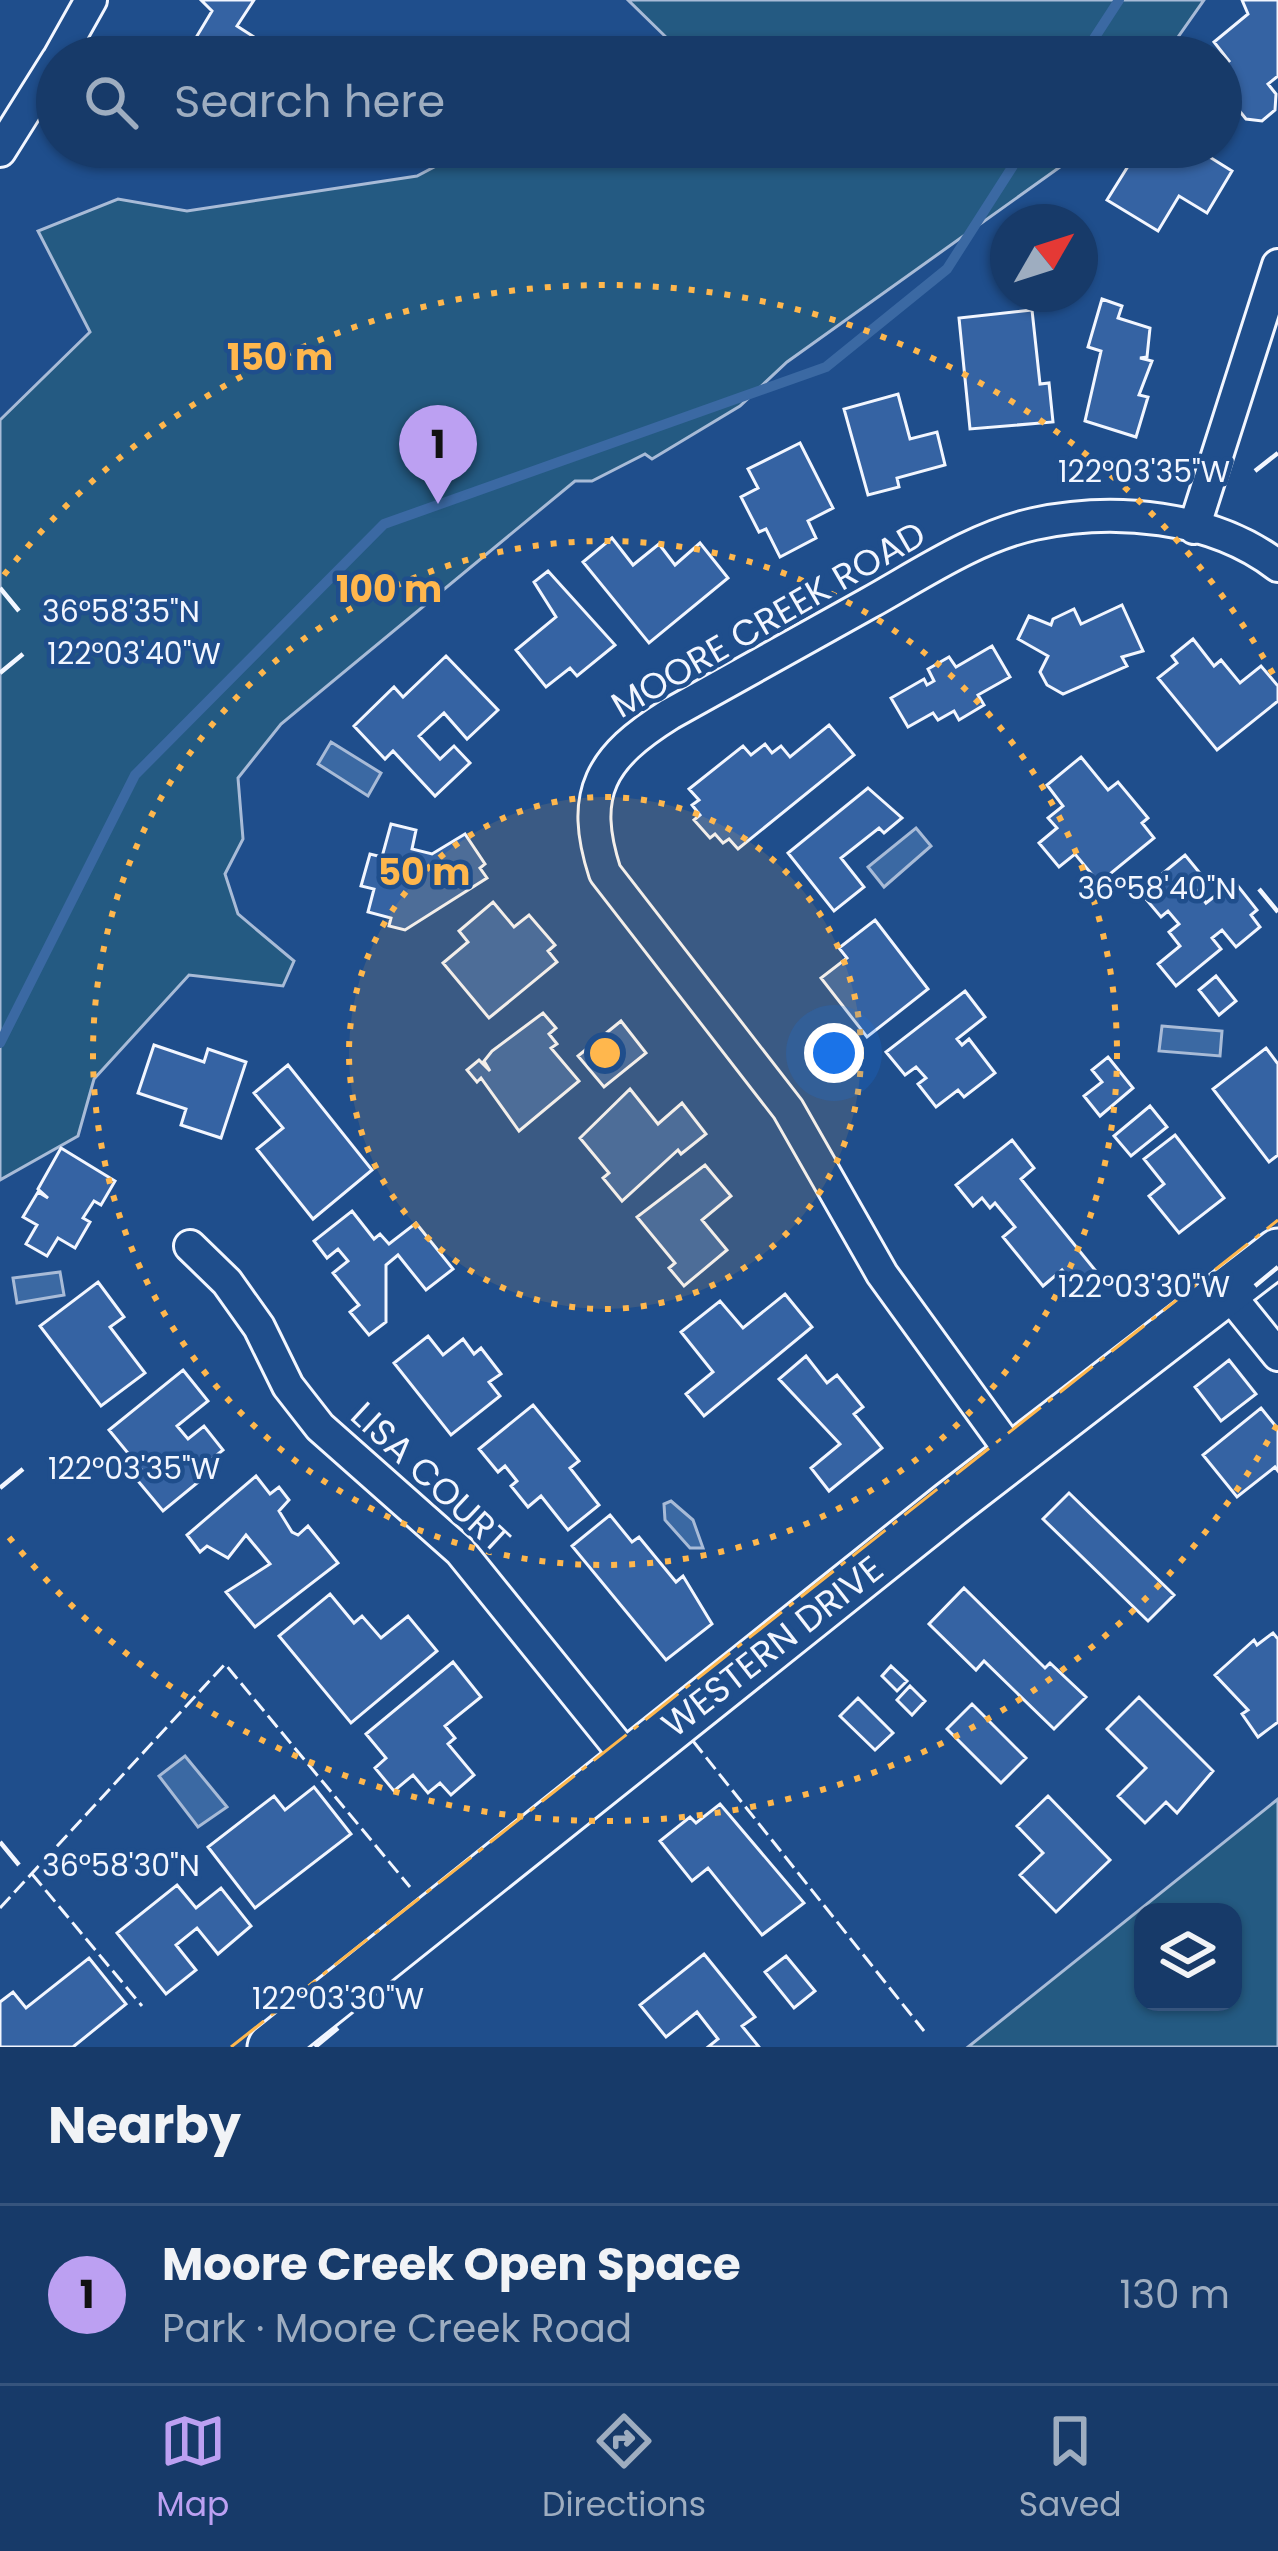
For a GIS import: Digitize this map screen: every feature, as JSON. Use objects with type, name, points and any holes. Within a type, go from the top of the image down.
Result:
[{"type":"street","points":[[71,36],[91,0]]},
{"type":"street","points":[[0,152],[36,94]]},
{"type":"street","points":[[1195,528],[1278,265]]},
{"type":"street","name":"MOORE CREEK ROAD","points":[[1013,1455],[882,1274],[788,1109],[605,873],[593,836],[594,800],[609,762],[633,737],[947,558],[1030,525],[1107,514],[1195,528],[1240,543],[1278,566]]},
{"type":"street","name":"LISA COURT","points":[[190,1246],[237,1297],[288,1386],[320,1427],[460,1551],[629,1760]]},
{"type":"street","name":"WESTERN DRIVE","points":[[271,2047],[1013,1455],[1278,1252]]},
{"type":"street","points":[[1228,1292],[1278,1355]]},
{"type":"shaded area","points":[[628,0],[1204,0],[1179,36],[665,36]]},
{"type":"shaded area","points":[[432,168],[1059,168],[1008,204],[990,204],[990,217],[787,362],[740,406],[652,459],[645,454],[592,481],[575,481],[281,724],[238,778],[243,839],[225,874],[238,914],[294,961],[283,986],[189,975],[94,1079],[78,1136],[0,1180],[0,420],[90,332],[38,231],[118,199],[187,211],[417,176]]},
{"type":"shaded area","points":[[331,742],[381,773],[368,796],[318,764]]},
{"type":"shaded area","points":[[916,828],[931,846],[884,887],[868,867]]},
{"type":"shaded area","points":[[1162,1026],[1222,1031],[1220,1056],[1159,1051]]},
{"type":"shaded area","points":[[60,1272],[64,1295],[17,1303],[13,1278]]},
{"type":"shaded area","points":[[671,1501],[693,1520],[703,1548],[690,1548],[665,1520],[664,1504]]},
{"type":"shaded area","points":[[185,1756],[227,1807],[198,1827],[159,1776]]},
{"type":"shaded area","points":[[1278,1799],[1278,2047],[968,2047],[1134,1914],[1134,2011],[1242,2011],[1242,1903],[1148,1903]]},
{"type":"building","points":[[201,0],[254,0],[237,26],[252,36],[197,36],[212,11]]},
{"type":"building","points":[[1242,0],[1278,0],[1278,76],[1268,84],[1276,94],[1275,110],[1262,121],[1242,114],[1242,36],[1221,36],[1248,14]]},
{"type":"building","points":[[1127,168],[1232,171],[1207,213],[1179,196],[1158,231],[1107,200]]},
{"type":"building","points":[[1102,299],[1122,306],[1118,318],[1150,328],[1147,357],[1140,358],[1152,361],[1139,395],[1148,397],[1136,437],[1085,421],[1101,351],[1088,347]]},
{"type":"building","points":[[1032,312],[1040,384],[1049,383],[1053,422],[970,429],[959,318]]},
{"type":"building","points":[[898,394],[910,439],[937,432],[945,465],[897,478],[899,487],[868,495],[844,409]]},
{"type":"building","points":[[800,443],[833,508],[808,521],[816,538],[780,557],[766,529],[759,532],[741,497],[758,488],[748,469]]},
{"type":"building","points":[[612,538],[633,565],[659,544],[675,565],[700,543],[728,578],[649,643],[583,562]]},
{"type":"building","points":[[548,571],[615,645],[577,676],[570,668],[546,687],[516,650],[556,617],[534,582]]},
{"type":"building","points":[[1122,605],[1143,651],[1122,657],[1127,666],[1063,694],[1047,685],[1040,672],[1048,656],[1018,639],[1029,616],[1051,625],[1053,619],[1074,609],[1081,624]]},
{"type":"building","points":[[1193,639],[1214,666],[1221,660],[1240,683],[1261,666],[1278,686],[1278,701],[1217,750],[1158,678],[1177,663],[1172,656]]},
{"type":"building","points":[[992,646],[1010,677],[978,695],[984,705],[959,720],[954,711],[938,720],[933,713],[908,727],[891,698],[924,679],[927,685],[934,681],[928,669],[949,657],[956,667]]},
{"type":"building","points":[[446,656],[498,710],[467,739],[444,713],[419,736],[440,759],[454,746],[470,763],[435,796],[393,751],[385,759],[354,726],[394,687],[403,697]]},
{"type":"building","points":[[829,725],[854,755],[738,849],[729,839],[723,843],[715,834],[710,838],[694,820],[700,815],[692,805],[699,800],[689,789],[743,746],[751,755],[765,744],[772,753],[781,746],[790,757]]},
{"type":"building","points":[[1081,757],[1108,790],[1118,782],[1148,818],[1142,823],[1154,838],[1099,883],[1075,854],[1059,867],[1039,843],[1057,828],[1048,818],[1063,806],[1047,785]]},
{"type":"building","points":[[868,788],[902,818],[884,833],[879,828],[841,858],[864,887],[834,911],[788,853]]},
{"type":"building","points":[[391,824],[416,830],[412,849],[432,854],[465,834],[485,864],[480,868],[487,878],[405,930],[389,926],[391,918],[368,912],[374,889],[361,886],[370,854],[382,857]]},
{"type":"building","points":[[1185,855],[1208,883],[1197,891],[1206,903],[1234,881],[1257,910],[1251,915],[1260,927],[1236,947],[1222,930],[1212,938],[1221,949],[1176,986],[1158,964],[1180,946],[1169,932],[1179,924],[1168,911],[1161,917],[1140,892]]},
{"type":"building","points":[[493,902],[514,927],[529,915],[555,945],[548,951],[557,962],[489,1018],[443,963],[468,942],[459,931]]},
{"type":"building","points":[[875,920],[928,989],[867,1037],[821,978],[847,958],[839,948]]},
{"type":"building","points":[[1216,976],[1236,1001],[1219,1015],[1199,990]]},
{"type":"building","points":[[965,991],[985,1017],[957,1039],[962,1045],[969,1039],[995,1073],[964,1097],[958,1090],[936,1107],[918,1084],[926,1078],[916,1067],[905,1075],[886,1052]]},
{"type":"building","points":[[543,1013],[556,1028],[549,1034],[557,1044],[551,1048],[579,1081],[519,1131],[481,1078],[477,1082],[467,1070],[479,1060],[490,1071],[484,1061],[492,1051]]},
{"type":"building","points":[[621,1021],[646,1053],[604,1087],[578,1056]]},
{"type":"building","points":[[154,1045],[204,1062],[208,1049],[246,1062],[221,1138],[181,1125],[186,1109],[138,1093]]},
{"type":"building","points":[[1266,1048],[1278,1064],[1278,1155],[1269,1162],[1213,1089]]},
{"type":"building","points":[[1108,1057],[1133,1088],[1100,1116],[1084,1096],[1102,1082],[1092,1070]]},
{"type":"building","points":[[288,1065],[372,1170],[313,1219],[257,1149],[283,1128],[254,1093]]},
{"type":"building","points":[[630,1089],[658,1124],[682,1103],[706,1134],[681,1154],[678,1150],[622,1201],[603,1178],[609,1173],[580,1138]]},
{"type":"building","points":[[1150,1106],[1167,1127],[1131,1156],[1114,1136]]},
{"type":"building","points":[[1175,1135],[1224,1198],[1179,1233],[1149,1196],[1164,1184],[1144,1159]]},
{"type":"building","points":[[1012,1140],[1034,1168],[1021,1179],[1095,1270],[1075,1286],[1062,1270],[1043,1286],[1003,1237],[1015,1227],[995,1203],[990,1208],[982,1198],[973,1206],[956,1185]]},
{"type":"building","points":[[61,1148],[115,1181],[101,1205],[94,1201],[83,1218],[90,1222],[75,1248],[58,1238],[47,1256],[26,1244],[37,1225],[23,1217],[38,1192],[48,1198],[38,1189]]},
{"type":"building","points":[[705,1165],[731,1196],[702,1220],[727,1250],[684,1286],[669,1268],[675,1263],[637,1217]]},
{"type":"building","points":[[352,1211],[374,1239],[380,1234],[389,1244],[416,1223],[453,1269],[426,1290],[398,1255],[386,1265],[386,1322],[369,1335],[350,1312],[359,1305],[333,1273],[348,1261],[338,1249],[327,1258],[314,1241]]},
{"type":"building","points":[[98,1282],[124,1317],[110,1327],[145,1373],[101,1406],[40,1326]]},
{"type":"building","points":[[785,1294],[812,1327],[704,1416],[686,1394],[713,1372],[681,1332],[720,1301],[743,1328]]},
{"type":"building","points":[[428,1336],[443,1355],[463,1339],[474,1354],[481,1348],[501,1374],[489,1382],[500,1396],[451,1435],[394,1363]]},
{"type":"building","points":[[806,1356],[827,1383],[837,1375],[863,1407],[854,1414],[882,1448],[829,1491],[811,1468],[840,1444],[779,1379]]},
{"type":"building","points":[[1229,1360],[1256,1394],[1221,1421],[1195,1387]]},
{"type":"building","points":[[183,1370],[208,1401],[177,1426],[188,1439],[204,1426],[223,1450],[213,1458],[219,1465],[163,1511],[133,1475],[141,1469],[109,1430]]},
{"type":"building","points":[[533,1405],[579,1461],[570,1468],[599,1505],[568,1530],[541,1496],[528,1507],[511,1486],[517,1481],[505,1466],[498,1472],[479,1449]]},
{"type":"building","points":[[1261,1408],[1278,1429],[1278,1471],[1275,1467],[1237,1497],[1203,1455]]},
{"type":"building","points":[[256,1476],[270,1494],[279,1487],[289,1500],[279,1511],[292,1532],[298,1535],[308,1526],[338,1563],[255,1627],[226,1592],[270,1564],[246,1535],[228,1558],[207,1546],[200,1552],[187,1535]]},
{"type":"building","points":[[1069,1493],[1174,1595],[1148,1621],[1043,1519]]},
{"type":"building","points":[[610,1515],[632,1542],[639,1537],[676,1582],[683,1576],[712,1624],[666,1660],[572,1546]]},
{"type":"building","points":[[964,1588],[1045,1668],[1050,1663],[1086,1697],[1054,1729],[984,1661],[976,1670],[929,1624]]},
{"type":"building","points":[[330,1594],[354,1623],[362,1616],[381,1638],[408,1616],[437,1651],[351,1723],[279,1636]]},
{"type":"building","points":[[1273,1633],[1278,1639],[1278,1722],[1258,1737],[1242,1714],[1248,1710],[1215,1675],[1254,1640],[1257,1645]]},
{"type":"building","points":[[453,1662],[481,1697],[445,1726],[455,1738],[448,1744],[474,1775],[451,1795],[440,1783],[428,1793],[413,1775],[394,1791],[375,1768],[386,1758],[366,1734]]},
{"type":"building","points":[[891,1666],[907,1681],[897,1691],[882,1676]]},
{"type":"building","points":[[910,1686],[925,1701],[912,1715],[897,1700]]},
{"type":"building","points":[[1139,1697],[1213,1771],[1177,1813],[1166,1802],[1145,1823],[1118,1796],[1146,1768],[1107,1729]]},
{"type":"building","points":[[858,1698],[893,1733],[875,1750],[840,1716]]},
{"type":"building","points":[[972,1704],[1026,1758],[1001,1783],[947,1729]]},
{"type":"building","points":[[314,1787],[351,1834],[255,1908],[208,1847],[274,1796],[285,1810]]},
{"type":"building","points":[[1048,1796],[1110,1860],[1056,1912],[1020,1875],[1043,1853],[1017,1826]]},
{"type":"building","points":[[720,1804],[804,1903],[762,1935],[708,1868],[692,1881],[660,1841],[690,1817],[696,1823]]},
{"type":"building","points":[[177,1885],[196,1908],[221,1888],[251,1926],[218,1954],[197,1928],[176,1945],[196,1970],[166,1994],[117,1933]]},
{"type":"building","points":[[704,1954],[755,2017],[742,2026],[759,2047],[708,2047],[718,2039],[697,2012],[666,2037],[640,2005]]},
{"type":"building","points":[[786,1956],[815,1991],[794,2008],[765,1972]]},
{"type":"building","points":[[89,1958],[126,2004],[73,2047],[0,2047],[0,2002],[13,1992],[26,2008]]},
{"type":"waterway","points":[[1096,36],[1119,0]]},
{"type":"waterway","points":[[0,1043],[135,775],[384,524],[826,367],[947,269],[1012,168]]},
{"type":"fence","points":[[0,1908],[225,1664],[410,1887]]},
{"type":"fence","points":[[693,1741],[924,2031]]},
{"type":"fence","points":[[32,1874],[142,2006]]},
{"type":"power","points":[[231,2047],[1278,1220]]},
{"type":"place","name":"Moore Creek Open Space","points":[[438,504]]}]
